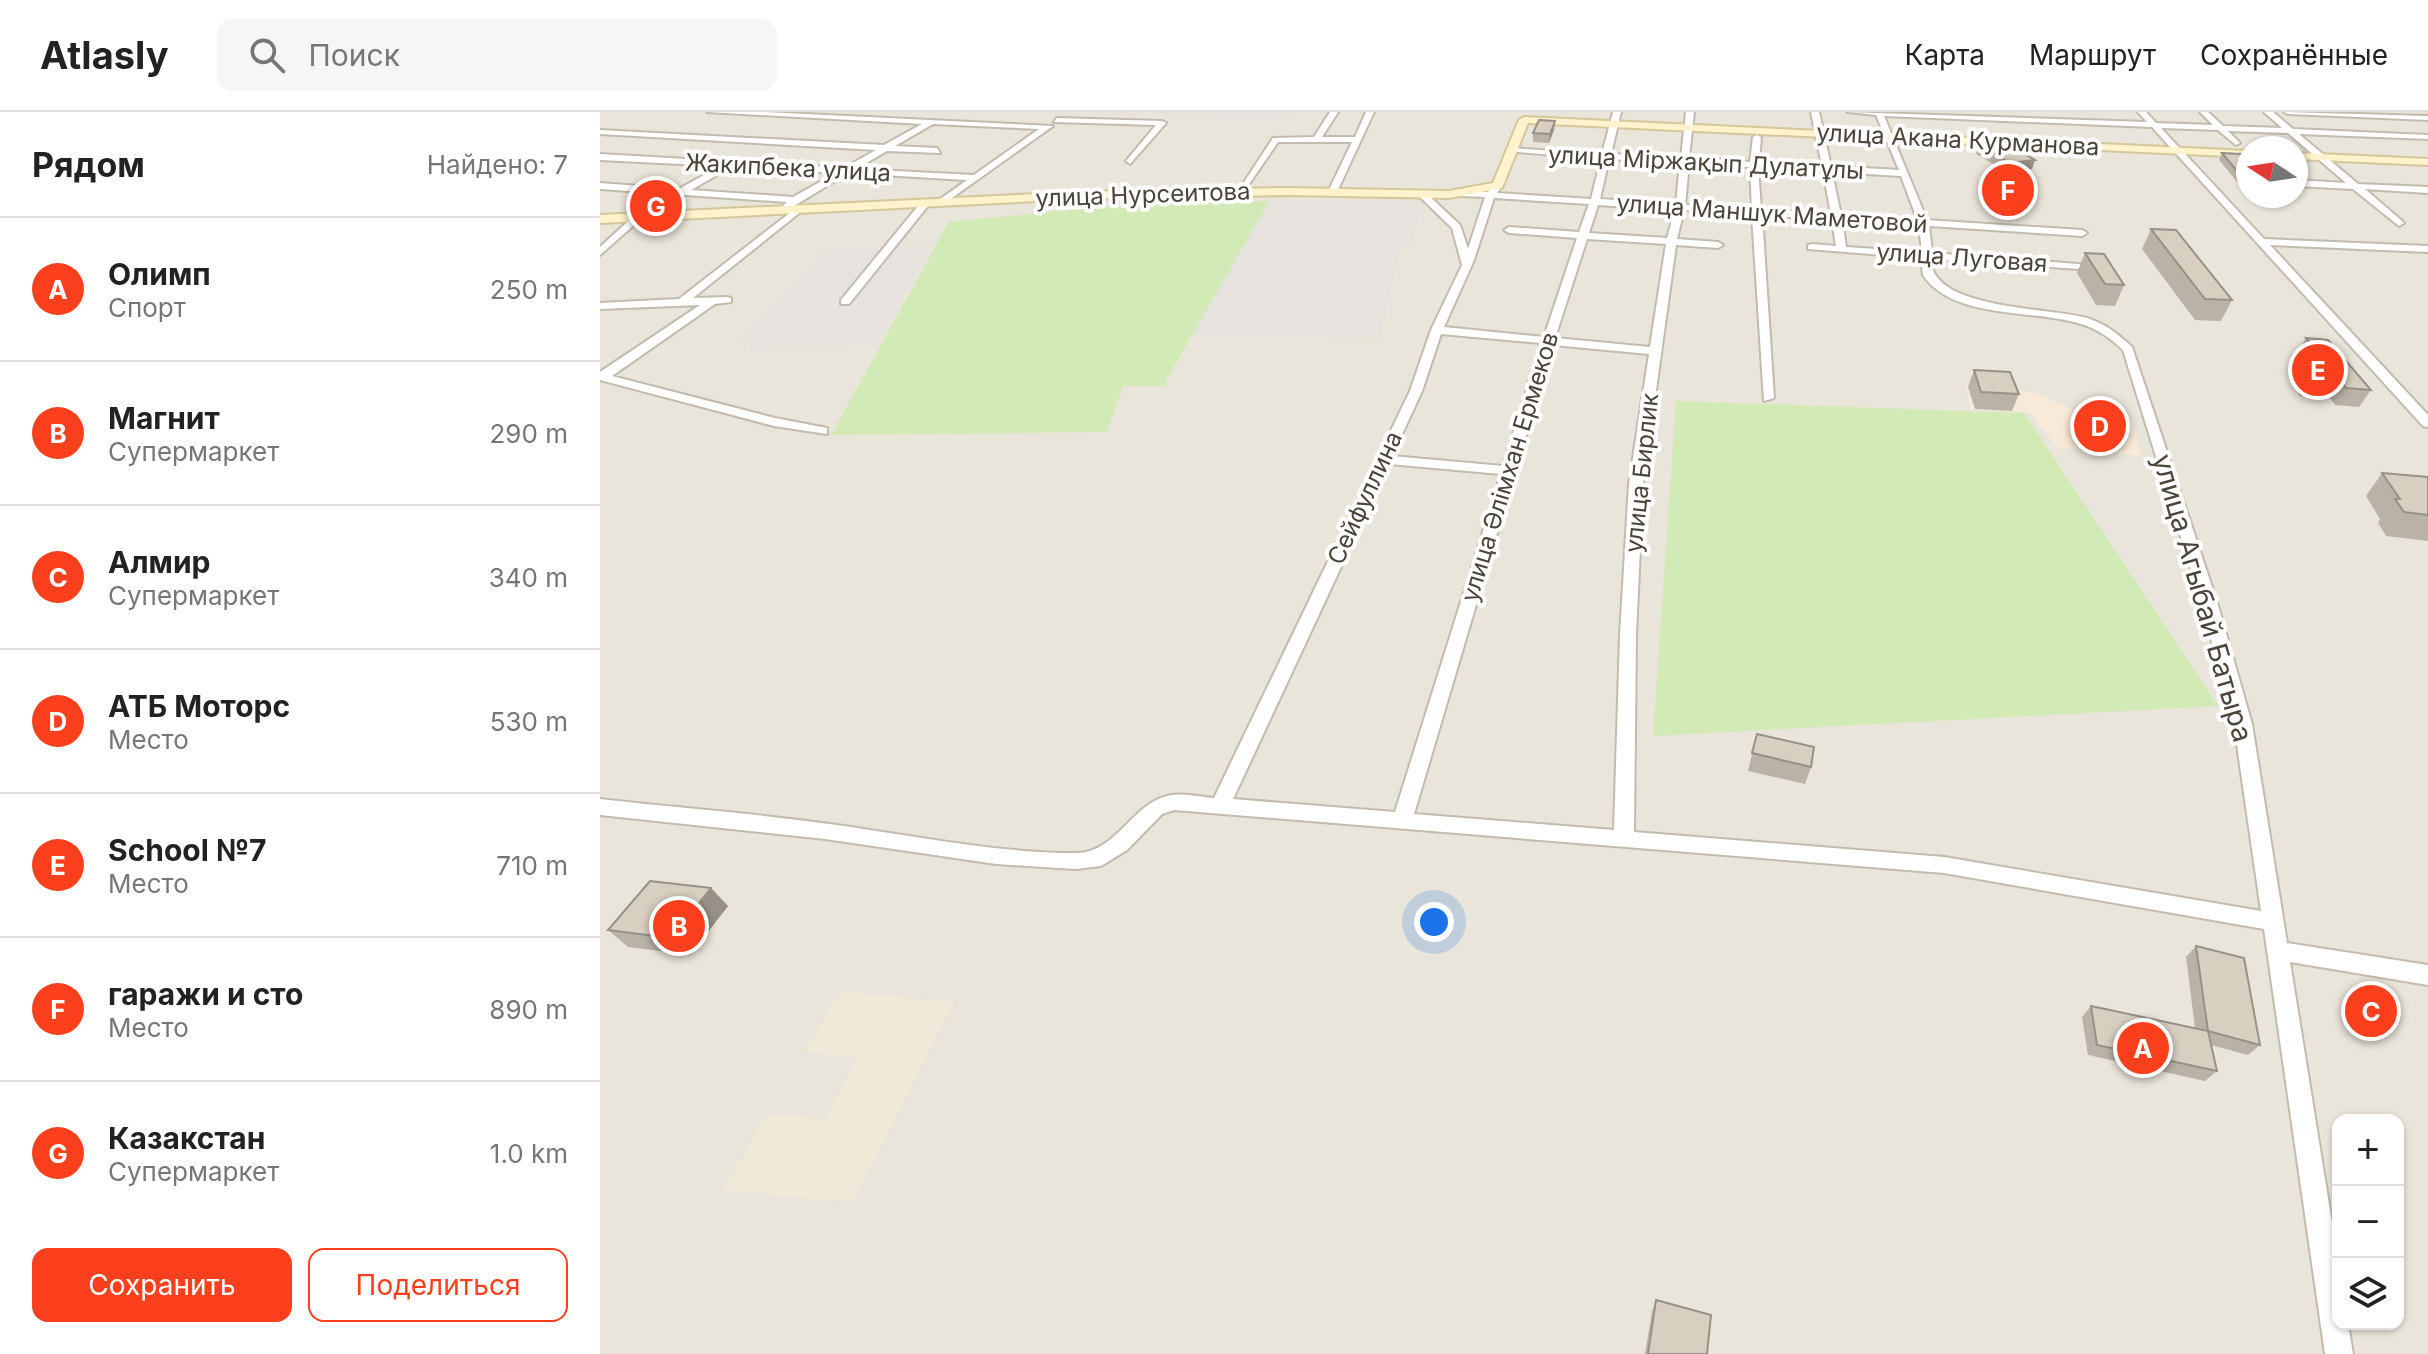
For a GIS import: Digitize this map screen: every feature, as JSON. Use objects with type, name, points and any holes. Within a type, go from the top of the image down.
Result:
[{"type":"main road","name":"улица Акана Курманова","points":[[1524,116],[1616,118],[1691,128],[2236,153]]},
{"type":"main road","points":[[1498,185],[1524,116]]},
{"type":"main road","points":[[2308,157],[2428,162]]},
{"type":"main road","name":"улица Нурсеитова","points":[[600,219],[794,205],[1240,191],[1423,195],[1481,191],[1498,185]]},
{"type":"street","points":[[711,112],[1048,127]]},
{"type":"street","points":[[680,192],[829,112]]},
{"type":"street","points":[[682,302],[794,205],[840,173],[947,112]]},
{"type":"street","points":[[942,202],[1066,112]]},
{"type":"street","points":[[1317,138],[1334,112]]},
{"type":"street","points":[[1333,192],[1370,112]]},
{"type":"street","name":"улица Бирлик","points":[[1624,837],[1628,635],[1636,484],[1672,240],[1680,209],[1691,128],[1690,112]]},
{"type":"street","points":[[1815,112],[1838,219],[1841,249]]},
{"type":"street","points":[[1851,112],[2428,137]]},
{"type":"street","points":[[2142,112],[2428,423]]},
{"type":"street","points":[[2204,112],[2236,143]]},
{"type":"street","points":[[2268,112],[2399,223]]},
{"type":"street","points":[[2288,112],[2394,114],[2428,118]]},
{"type":"street","name":"улица Агыбай Батыра","points":[[1879,113],[1927,239],[1927,273],[1945,290],[1972,300],[2090,323],[2115,334],[2128,349],[2209,602],[2243,724],[2339,1354]]},
{"type":"street","points":[[2331,113],[2357,134]]},
{"type":"street","points":[[2394,114],[2428,137]]},
{"type":"street","name":"улица Әлімхан Ермеков","points":[[1402,822],[1548,341],[1594,203],[1616,118]]},
{"type":"street","points":[[1057,120],[1162,123],[1130,161]]},
{"type":"street","points":[[600,132],[937,151]]},
{"type":"street","points":[[1757,137],[1754,166],[1768,398]]},
{"type":"street","points":[[1240,191],[1276,140],[1355,139]]},
{"type":"street","name":"улица Міржақып Дулатұлы","points":[[1510,151],[1606,159],[1903,173]]},
{"type":"street","name":"Жакипбека улица","points":[[600,157],[840,173],[976,178]]},
{"type":"street","points":[[2308,183],[2428,190]]},
{"type":"street","name":"Сейфуллина","points":[[1220,806],[1416,391],[1437,330],[1467,265],[1490,197],[1498,185]]},
{"type":"street","name":"улица Нурсеитова","points":[[600,186],[794,205]]},
{"type":"street","name":"улица Маншук Маметовой","points":[[1462,193],[2082,233]]},
{"type":"street","points":[[1423,195],[1457,227],[1467,265]]},
{"type":"street","points":[[845,302],[926,202]]},
{"type":"street","points":[[600,252],[638,217]]},
{"type":"street","points":[[1509,230],[1718,245]]},
{"type":"street","points":[[2263,242],[2427,249]]},
{"type":"street","name":"улица Луговая","points":[[1812,247],[2113,269]]},
{"type":"street","points":[[600,306],[727,300]]},
{"type":"street","points":[[602,375],[712,301]]},
{"type":"street","points":[[1437,330],[1657,351]]},
{"type":"street","points":[[602,375],[762,419],[822,431]]},
{"type":"street","points":[[1383,459],[1509,471]]},
{"type":"street","points":[[600,807],[825,831],[996,856],[1076,861],[1094,860],[1120,844],[1155,809],[1173,802],[1944,865],[2274,922]]},
{"type":"street","points":[[2279,951],[2428,975]]},
{"type":"shaded area","points":[[600,112],[2428,112],[2428,1354],[600,1354]]},
{"type":"shaded area","points":[[1134,112],[1291,112],[1285,119],[1245,120]]},
{"type":"shaded area","points":[[1269,201],[1425,203],[1411,242],[1401,244],[1380,338],[1193,333]]},
{"type":"shaded area","points":[[931,246],[876,343],[749,351],[752,343],[738,343],[826,251]]},
{"type":"shaded area","points":[[1965,385],[2036,393],[2074,410],[2131,416],[2141,456],[2057,447],[2030,413],[1971,409]]},
{"type":"shaded area","points":[[840,992],[954,1002],[852,1202],[723,1190],[768,1114],[825,1119],[858,1057],[805,1052]]},
{"type":"green space","points":[[1163,201],[1269,201],[1163,386],[1123,386],[1107,432],[831,435],[949,222]]},
{"type":"green space","points":[[1676,401],[2024,413],[2218,706],[1653,736]]},
{"type":"building","points":[[1539,120],[1555,121],[1550,134],[1533,133]]},
{"type":"building","points":[[1979,145],[2017,150],[2035,160],[2010,163]]},
{"type":"building","points":[[2222,153],[2236,154],[2236,170]]},
{"type":"building","points":[[2151,229],[2176,230],[2232,300],[2205,299]]},
{"type":"building","points":[[2085,253],[2104,254],[2124,285],[2105,284]]},
{"type":"building","points":[[2306,338],[2328,340],[2371,390],[2346,388],[2340,381],[2311,379],[2301,366],[2331,368]]},
{"type":"building","points":[[1974,370],[2010,372],[2019,394],[1981,392]]},
{"type":"building","points":[[2382,473],[2428,477],[2428,515],[2404,512],[2395,499],[2400,499]]},
{"type":"building","points":[[1757,734],[1814,747],[1811,767],[1752,753]]},
{"type":"building","points":[[650,881],[711,888],[671,938],[608,930]]},
{"type":"building","points":[[2196,946],[2244,958],[2260,1045],[2208,1031]]},
{"type":"building","points":[[2091,1006],[2208,1031],[2217,1071],[2097,1045]]},
{"type":"building","points":[[1656,1300],[1711,1315],[1707,1354],[1648,1354]]},
{"type":"place","name":"гаражи и сто","points":[[2008,190]]},
{"type":"place","name":"Казакстан","points":[[656,206]]},
{"type":"place","name":"School №7","points":[[2318,370]]},
{"type":"place","name":"АТБ Моторс","points":[[2100,426]]},
{"type":"place","name":"Магнит","points":[[679,926]]},
{"type":"place","name":"Алмир","points":[[2371,1011]]},
{"type":"place","name":"Олимп","points":[[2143,1048]]}]
